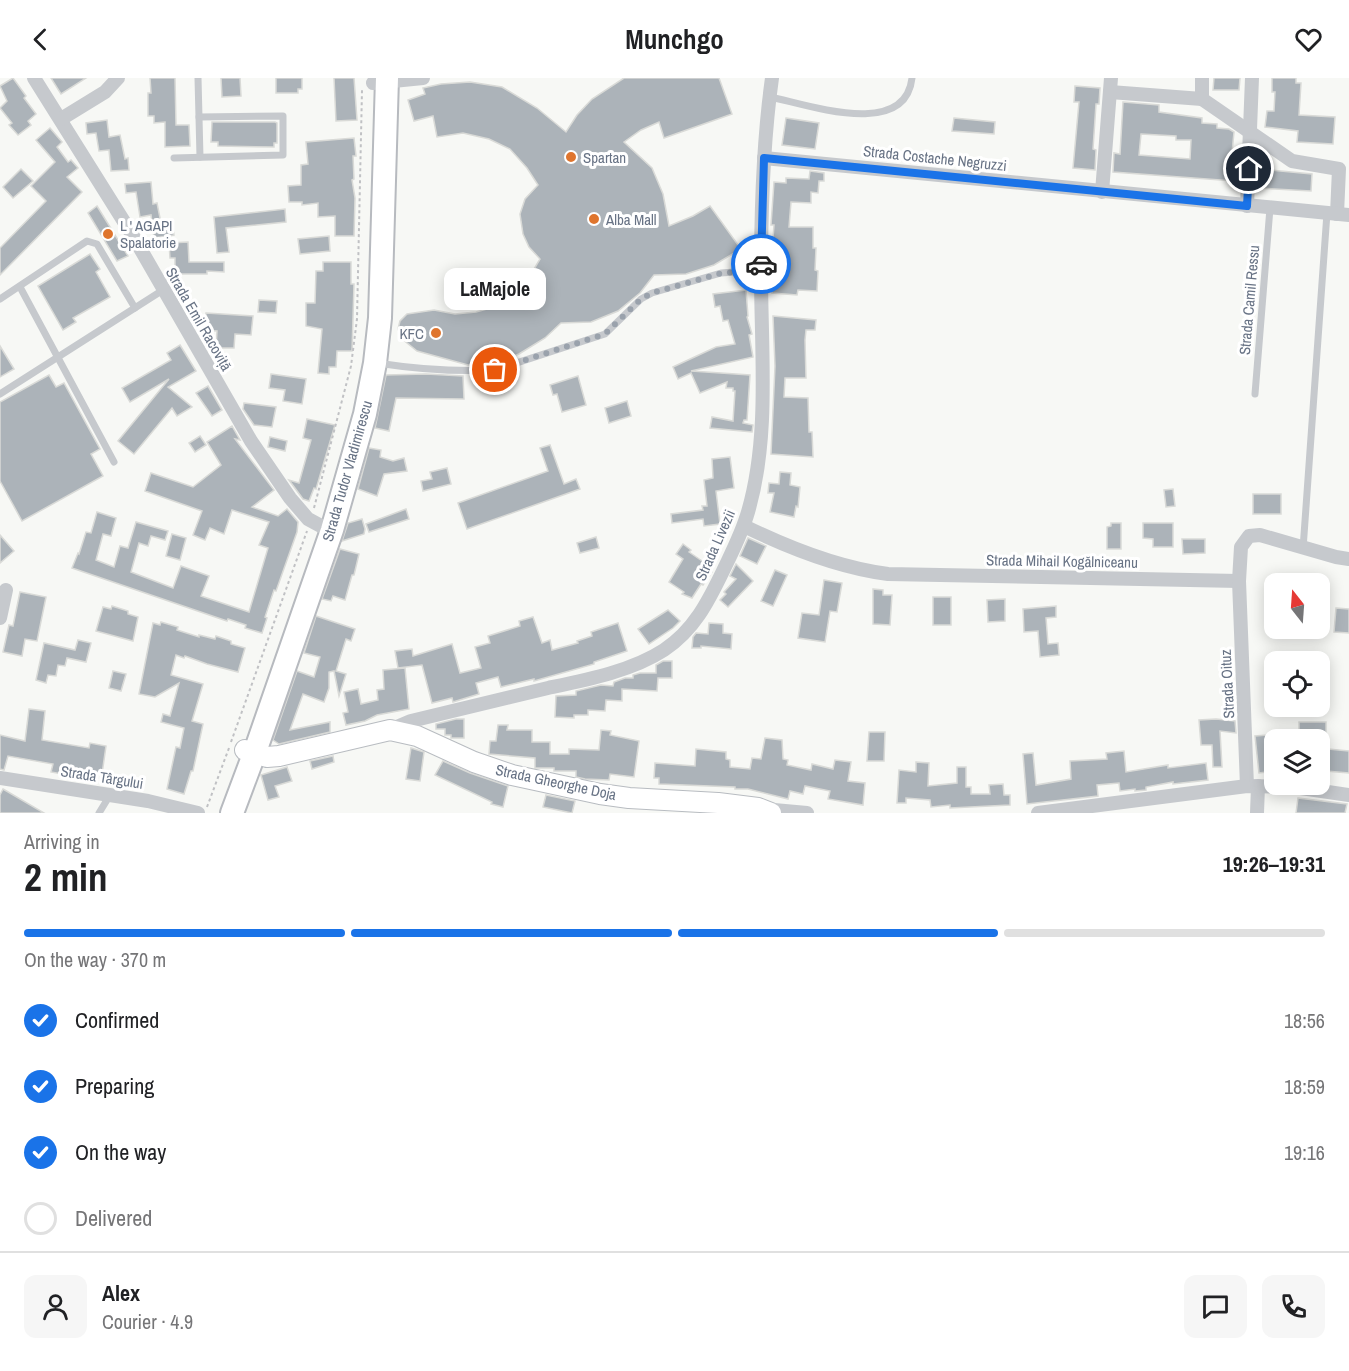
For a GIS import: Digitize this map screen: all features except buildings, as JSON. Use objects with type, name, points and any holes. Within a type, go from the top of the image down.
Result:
[{"type":"main road","name":"Strada Tudor Vladimirescu","points":[[321,526],[358,442],[375,363],[380,318],[388,159],[377,81]]},
{"type":"main road","name":"Strada Tudor Vladimirescu","points":[[232,813],[347,440],[363,363],[367,331],[377,81]]},
{"type":"main road","name":"Strada Tudor Vladimirescu","points":[[220,813],[249,752]]},
{"type":"street","name":"Strada Emil Racoviță","points":[[34,78],[133,236],[251,441],[290,498],[321,526]]},
{"type":"street","points":[[61,119],[105,92],[118,78]]},
{"type":"street","name":"Strada Livezii","points":[[390,730],[411,721],[597,677],[663,651],[690,627],[708,604],[744,526],[754,492],[760,457],[764,158],[772,78]]},
{"type":"street","points":[[1202,78],[1202,99]]},
{"type":"street","points":[[1247,206],[1252,78]]},
{"type":"street","points":[[377,81],[416,79]]},
{"type":"street","points":[[1102,192],[1111,85],[1202,99],[1292,161],[1339,168],[1338,214]]},
{"type":"street","name":"Strada Costache Negruzzi","points":[[764,158],[1338,214]]},
{"type":"street","name":"Strada Mihail Kogălniceanu","points":[[744,526],[782,543],[863,571],[880,573],[1239,580]]},
{"type":"street","points":[[1239,580],[1241,547],[1249,537],[1260,535],[1303,549],[1349,559]]},
{"type":"street","name":"Strada Oituz","points":[[1239,580],[1252,786],[1257,813]]},
{"type":"street","points":[[0,618],[6,590]]},
{"type":"street","name":"Strada Gheorghe Doja","points":[[249,752],[267,757],[279,756],[390,730],[417,736],[474,762],[512,775],[600,794],[670,803],[807,813]]},
{"type":"street","name":"Strada Târgului","points":[[0,778],[179,807],[198,813]]},
{"type":"street","points":[[1038,813],[1252,786],[1302,788],[1349,795]]},
{"type":"lane","points":[[198,78],[200,157]]},
{"type":"lane","points":[[769,97],[863,116],[885,111],[899,102],[906,94],[912,78]]},
{"type":"lane","points":[[174,158],[283,155],[283,116],[199,117]]},
{"type":"lane","name":"Strada Camil Ressu","points":[[1255,394],[1270,208]]},
{"type":"lane","points":[[1303,549],[1338,214]]},
{"type":"lane","points":[[0,299],[87,241],[91,241],[97,244],[135,308]]},
{"type":"lane","points":[[375,363],[402,367],[495,370],[605,334],[641,299],[652,293],[722,273],[761,270]]},
{"type":"lane","points":[[20,287],[114,462]]},
{"type":"lane","points":[[0,394],[163,290]]},
{"type":"lane","points":[[99,813],[110,795]]},
{"type":"path","points":[[205,813],[321,526],[351,366],[357,319],[377,81]]},
{"type":"way so far","points":[[495,370],[605,334],[641,299],[652,293],[722,273],[761,270],[761,264]]},
{"type":"place","name":"Spartan","points":[[571,157]]},
{"type":"place","name":"Alba Mall","points":[[594,219]]},
{"type":"place","name":"L ' AGAPI Spalatorie","points":[[108,234]]},
{"type":"place","name":"KFC","points":[[436,333]]},
{"type":"place","name":"LaMajole","points":[[495,370]]},
{"type":"route","points":[[761,264],[764,158],[1247,206],[1249,169]]}]
